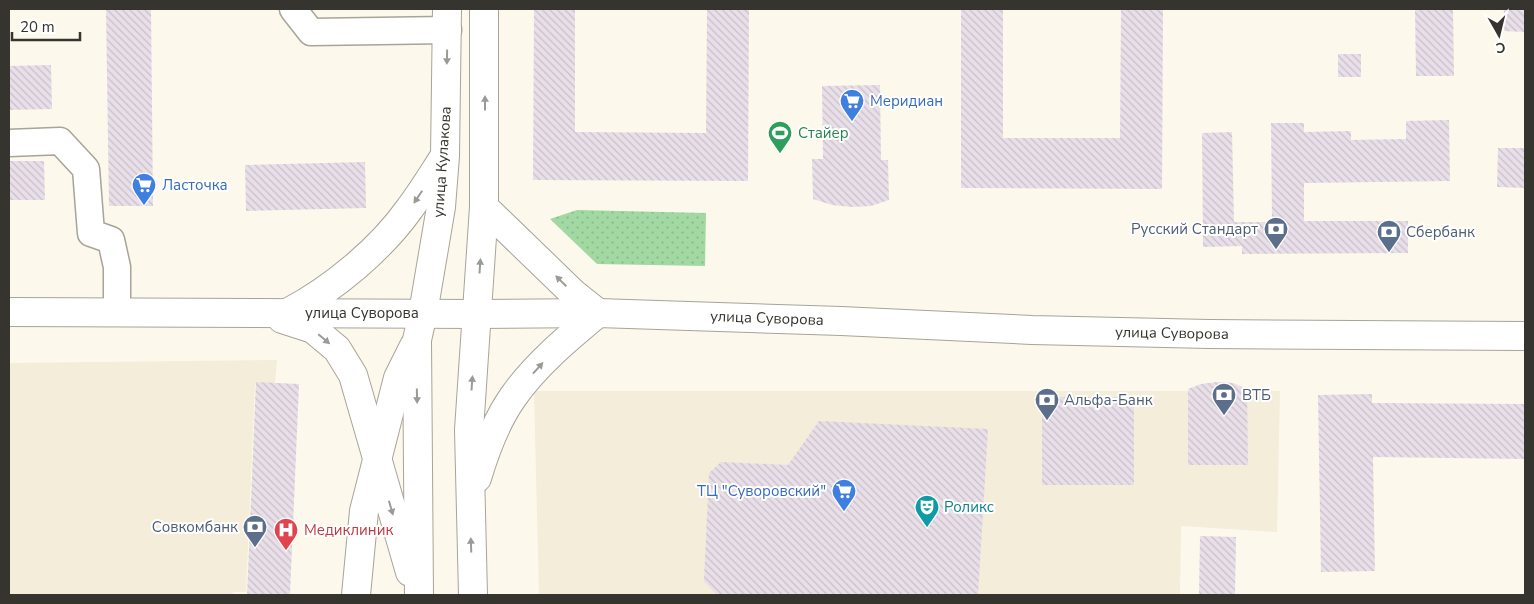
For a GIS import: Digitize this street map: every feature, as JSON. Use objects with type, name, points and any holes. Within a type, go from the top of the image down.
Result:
[{"type":"main road","points":[[473,595],[469,504],[469,430],[484,207],[484,9]]},
{"type":"main road","name":"улица Кулакова","points":[[417,340],[441,207],[445,156],[448,20]]},
{"type":"main road","points":[[276,312],[310,301],[344,276],[382,241],[410,209],[445,156]]},
{"type":"main road","points":[[469,504],[486,448],[512,397],[541,364],[598,313],[574,294],[484,207]]},
{"type":"main road","name":"улица Суворова","points":[[9,312],[598,313],[822,320],[1032,330],[1209,334],[1525,336]]},
{"type":"main road","points":[[276,312],[313,329],[337,349],[352,375],[418,595]]},
{"type":"main road","points":[[356,595],[364,511],[398,378],[417,340]]},
{"type":"main road","points":[[417,340],[418,595]]},
{"type":"street","points":[[293,9],[311,32],[448,20]]},
{"type":"street","points":[[9,143],[60,142],[86,169],[91,233],[110,240],[117,267],[117,312]]},
{"type":"shaded area","points":[[277,360],[275,383],[255,384],[246,592],[233,592],[232,595],[9,595],[9,363]]},
{"type":"shaded area","points":[[534,391],[1280,391],[1277,532],[1181,526],[1180,595],[539,595]]},
{"type":"green space","points":[[577,210],[706,213],[705,266],[597,264],[550,219]]},
{"type":"building","points":[[106,9],[151,9],[153,206],[109,206]]},
{"type":"building","points":[[534,9],[575,9],[575,132],[706,133],[707,9],[749,9],[748,181],[533,180]]},
{"type":"building","points":[[961,9],[1003,9],[1003,138],[1120,138],[1121,9],[1163,9],[1162,189],[961,188]]},
{"type":"building","points":[[1415,9],[1453,9],[1454,76],[1416,76]]},
{"type":"building","points":[[1504,9],[1525,9],[1525,32],[1503,31]]},
{"type":"building","points":[[1338,54],[1361,54],[1361,77],[1338,77]]},
{"type":"building","points":[[51,65],[52,109],[9,110],[9,66]]},
{"type":"building","name":"Меридиан","points":[[880,85],[881,160],[888,160],[889,200],[871,206],[852,207],[832,205],[813,199],[812,159],[823,159],[822,86]]},
{"type":"building","points":[[1449,120],[1450,181],[1304,183],[1304,221],[1408,221],[1408,253],[1242,254],[1242,246],[1203,247],[1202,133],[1232,132],[1234,222],[1272,222],[1271,123],[1304,123],[1304,132],[1351,131],[1351,140],[1406,139],[1406,121]]},
{"type":"building","points":[[1498,148],[1525,148],[1525,188],[1497,187]]},
{"type":"building","points":[[9,161],[44,161],[45,200],[9,200]]},
{"type":"building","points":[[365,162],[366,208],[246,211],[245,165]]},
{"type":"building","points":[[256,382],[299,384],[290,595],[247,595]]},
{"type":"building","points":[[1233,383],[1247,389],[1248,465],[1188,465],[1188,389],[1201,384]]},
{"type":"building","points":[[1372,394],[1372,403],[1525,404],[1525,459],[1373,457],[1375,571],[1321,572],[1318,395]]},
{"type":"building","points":[[1042,397],[1134,397],[1134,485],[1042,485]]},
{"type":"building","points":[[819,421],[988,429],[978,595],[717,595],[704,581],[709,473],[721,462],[788,465]]},
{"type":"building","points":[[1200,536],[1236,537],[1235,595],[1199,595]]},
{"type":"place","name":"Меридиан","points":[[852,122]]},
{"type":"place","name":"Стайер","points":[[780,154]]},
{"type":"place","name":"Ласточка","points":[[144,206]]},
{"type":"place","name":"Русский Стандарт","points":[[1276,250]]},
{"type":"place","name":"Сбербанк","points":[[1389,253]]},
{"type":"place","name":"ВТБ","points":[[1224,416]]},
{"type":"place","name":"Альфа-Банк","points":[[1047,421]]},
{"type":"place","name":"ТЦ \"Суворовский\"","points":[[844,512]]},
{"type":"place","name":"Роликс","points":[[927,528]]},
{"type":"place","name":"Совкомбанк","points":[[255,548]]},
{"type":"place","name":"Медиклиник","points":[[286,551]]}]
